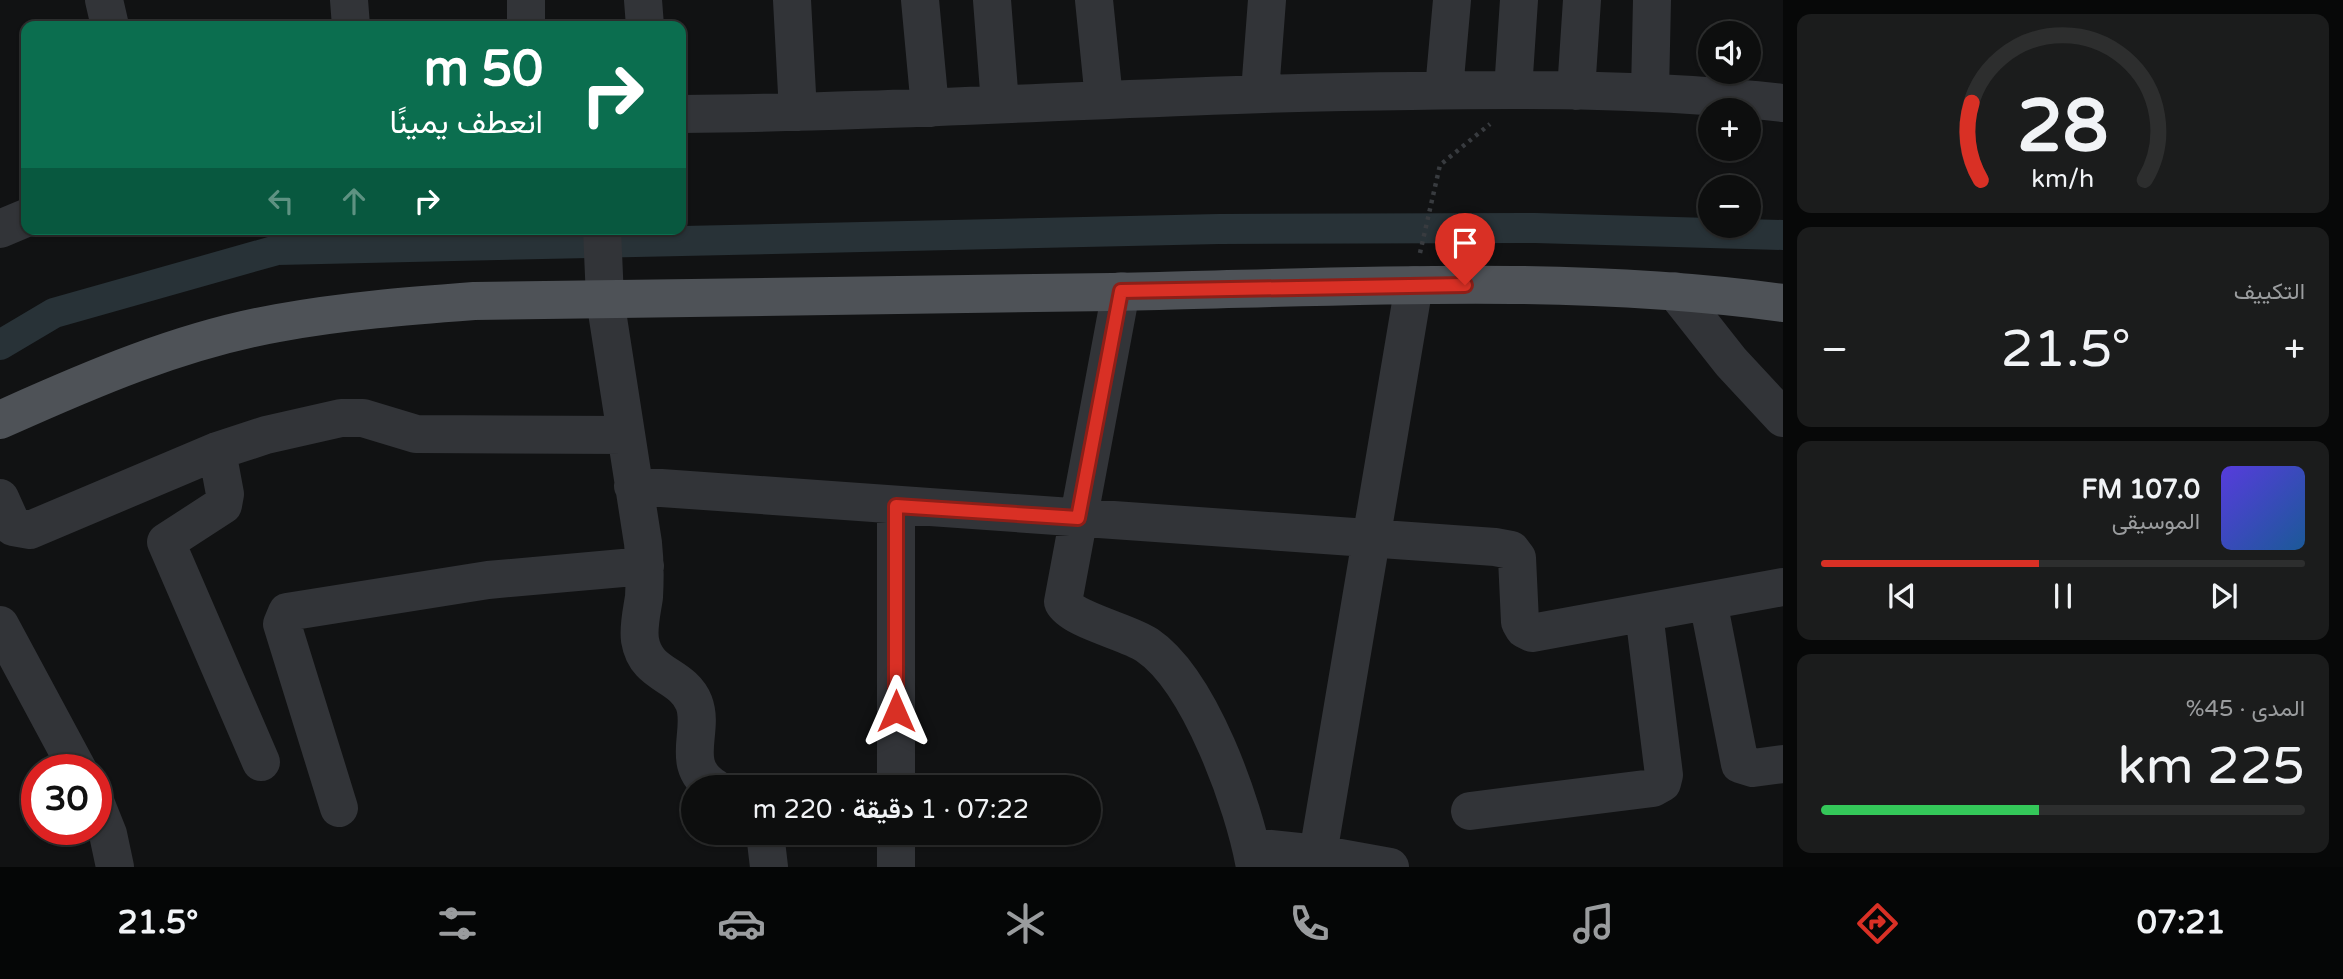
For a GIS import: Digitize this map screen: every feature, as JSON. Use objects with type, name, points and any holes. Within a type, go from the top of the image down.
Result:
[{"type":"main road","points":[[0,420],[112,372],[172,350],[275,323],[375,308],[474,301],[603,264],[1121,291],[1414,285],[1675,291],[1783,303]]},
{"type":"street","points":[[104,0],[109,21]]},
{"type":"street","points":[[349,0],[351,21]]},
{"type":"street","points":[[526,0],[526,21]]},
{"type":"street","points":[[643,0],[645,21]]},
{"type":"street","points":[[792,0],[798,112]]},
{"type":"street","points":[[920,0],[929,108]]},
{"type":"street","points":[[992,0],[1000,104]]},
{"type":"street","points":[[1094,0],[1104,99]]},
{"type":"street","points":[[1260,92],[1267,0]]},
{"type":"street","points":[[1444,90],[1452,0]]},
{"type":"street","points":[[1513,90],[1519,0]]},
{"type":"street","points":[[1576,91],[1582,0]]},
{"type":"street","points":[[1650,92],[1652,0]]},
{"type":"street","points":[[686,114],[929,108],[1260,92],[1444,90],[1650,92],[1783,103]]},
{"type":"street","points":[[0,229],[21,220]]},
{"type":"street","points":[[603,264],[645,566],[640,638],[644,656],[654,668],[691,697],[696,709],[696,764],[702,775]]},
{"type":"street","points":[[1318,854],[1414,285]]},
{"type":"street","points":[[1121,291],[1063,596],[1064,604],[1144,643],[1177,675],[1195,702],[1219,753],[1253,857],[1318,854],[1390,867]]},
{"type":"street","points":[[1675,291],[1731,362],[1783,418]]},
{"type":"street","points":[[0,498],[13,527],[30,530],[217,451],[305,425],[352,417],[416,434],[626,435]]},
{"type":"street","points":[[217,451],[225,494],[223,505],[168,538],[167,547],[261,762]]},
{"type":"street","points":[[633,486],[1511,550],[1517,558],[1520,622],[1524,629],[1532,633],[1783,587]]},
{"type":"street","points":[[896,506],[896,775]]},
{"type":"street","points":[[339,808],[282,624],[287,612],[488,580],[645,566]]},
{"type":"street","points":[[1708,601],[1740,764],[1753,768],[1783,764]]},
{"type":"street","points":[[1470,811],[1653,788],[1662,783],[1664,775],[1644,612]]},
{"type":"street","points":[[0,625],[69,754]]},
{"type":"street","points":[[110,845],[115,867]]},
{"type":"street","points":[[766,845],[769,867]]},
{"type":"street","points":[[896,845],[896,867]]},
{"type":"path","points":[[1414,285],[1437,170],[1444,160],[1498,116],[1513,90]]},
{"type":"waterway","points":[[0,345],[54,313],[277,250],[1219,229],[1535,228],[1783,235]]},
{"type":"route","points":[[896,711],[896,506],[1078,518],[1121,291],[1465,285]]}]
